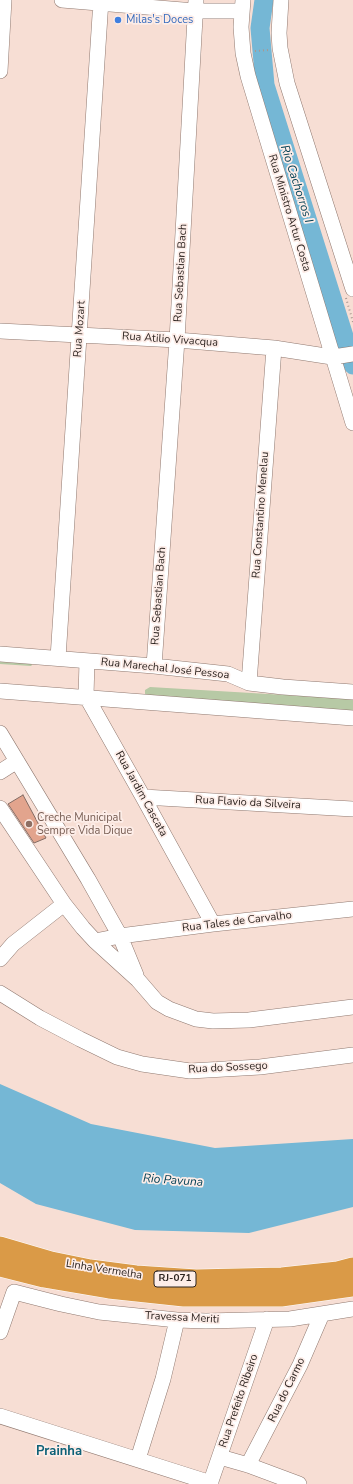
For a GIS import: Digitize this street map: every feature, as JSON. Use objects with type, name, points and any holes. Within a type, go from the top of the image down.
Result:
[{"type":"highway","name":"Linha Vermelha","points":[[0,1247],[51,1262],[90,1270],[136,1276],[196,1280],[282,1278],[338,1272],[353,1268]]},
{"type":"highway","name":"Linha Vermelha","points":[[0,1266],[44,1277],[109,1288],[184,1296],[281,1296],[353,1286]]},
{"type":"street","points":[[0,71],[4,0]]},
{"type":"street","points":[[62,0],[195,5],[242,5]]},
{"type":"street","points":[[281,0],[279,32],[280,48],[286,77],[353,289]]},
{"type":"street","name":"Rua Mozart","points":[[58,658],[101,2]]},
{"type":"street","name":"Rua Sebastian Bach","points":[[154,666],[177,340],[195,5]]},
{"type":"street","name":"Rua Ministro Artur Costa","points":[[242,5],[241,27],[243,52],[248,76],[342,355],[353,423]]},
{"type":"street","name":"Rua Atilio Vivacqua","points":[[0,331],[177,340],[342,355]]},
{"type":"street","name":"Rua Constantino Menelau","points":[[249,683],[274,348]]},
{"type":"street","name":"Rua Marechal José Pessoa","points":[[0,654],[154,666],[228,674],[249,683],[353,692]]},
{"type":"street","points":[[86,696],[87,661]]},
{"type":"street","points":[[0,691],[86,696],[353,718]]},
{"type":"street","name":"Rua Jardim Cascata","points":[[86,696],[213,924]]},
{"type":"street","points":[[0,733],[88,879],[120,936],[138,980]]},
{"type":"street","points":[[0,772],[17,761]]},
{"type":"street","name":"Rua Flavio da Silveira","points":[[143,796],[353,809]]},
{"type":"street","points":[[0,808],[64,904],[95,941],[138,980],[157,1002],[169,1009],[196,1019],[213,1021],[250,1020],[353,1007]]},
{"type":"street","points":[[0,959],[13,944],[64,904]]},
{"type":"street","name":"Rua Tales de Carvalho","points":[[95,941],[120,936],[213,924],[353,909]]},
{"type":"street","name":"Rua do Sossego","points":[[0,993],[40,1018],[80,1039],[117,1057],[142,1064],[190,1071],[260,1067],[353,1055]]},
{"type":"street","name":"Travessa Meriti","points":[[1,1325],[14,1292],[99,1312],[177,1320],[206,1321],[290,1318],[353,1309]]},
{"type":"street","name":"Rua do Carmo","points":[[248,1465],[300,1365],[322,1314]]},
{"type":"street","name":"Rua Prefeito Ribeiro","points":[[210,1483],[267,1319]]},
{"type":"street","points":[[138,1459],[163,1380],[177,1320]]},
{"type":"street","points":[[0,1416],[210,1483]]},
{"type":"street","points":[[220,1457],[248,1465],[299,1484]]},
{"type":"path","points":[[253,51],[270,50]]},
{"type":"green space","points":[[0,662],[31,663],[32,665],[0,664]]},
{"type":"green space","points":[[150,687],[353,699],[353,711],[145,696],[145,690]]},
{"type":"water","name":"Rio Pavuna","points":[[0,1084],[91,1124],[215,1148],[353,1139],[353,1207],[249,1233],[135,1230],[36,1204],[0,1183]]},
{"type":"building","points":[[23,795],[46,838],[34,843],[8,804]]},
{"type":"waterway","name":"Rio Cachorros I","points":[[264,0],[260,28],[265,85],[353,365]]},
{"type":"place","name":"Milas's Doces","points":[[118,20]]},
{"type":"place","name":"Creche Municipal Sempre Vida Dique","points":[[29,824]]},
{"type":"district","name":"Prainha","points":[[59,1452]]}]
